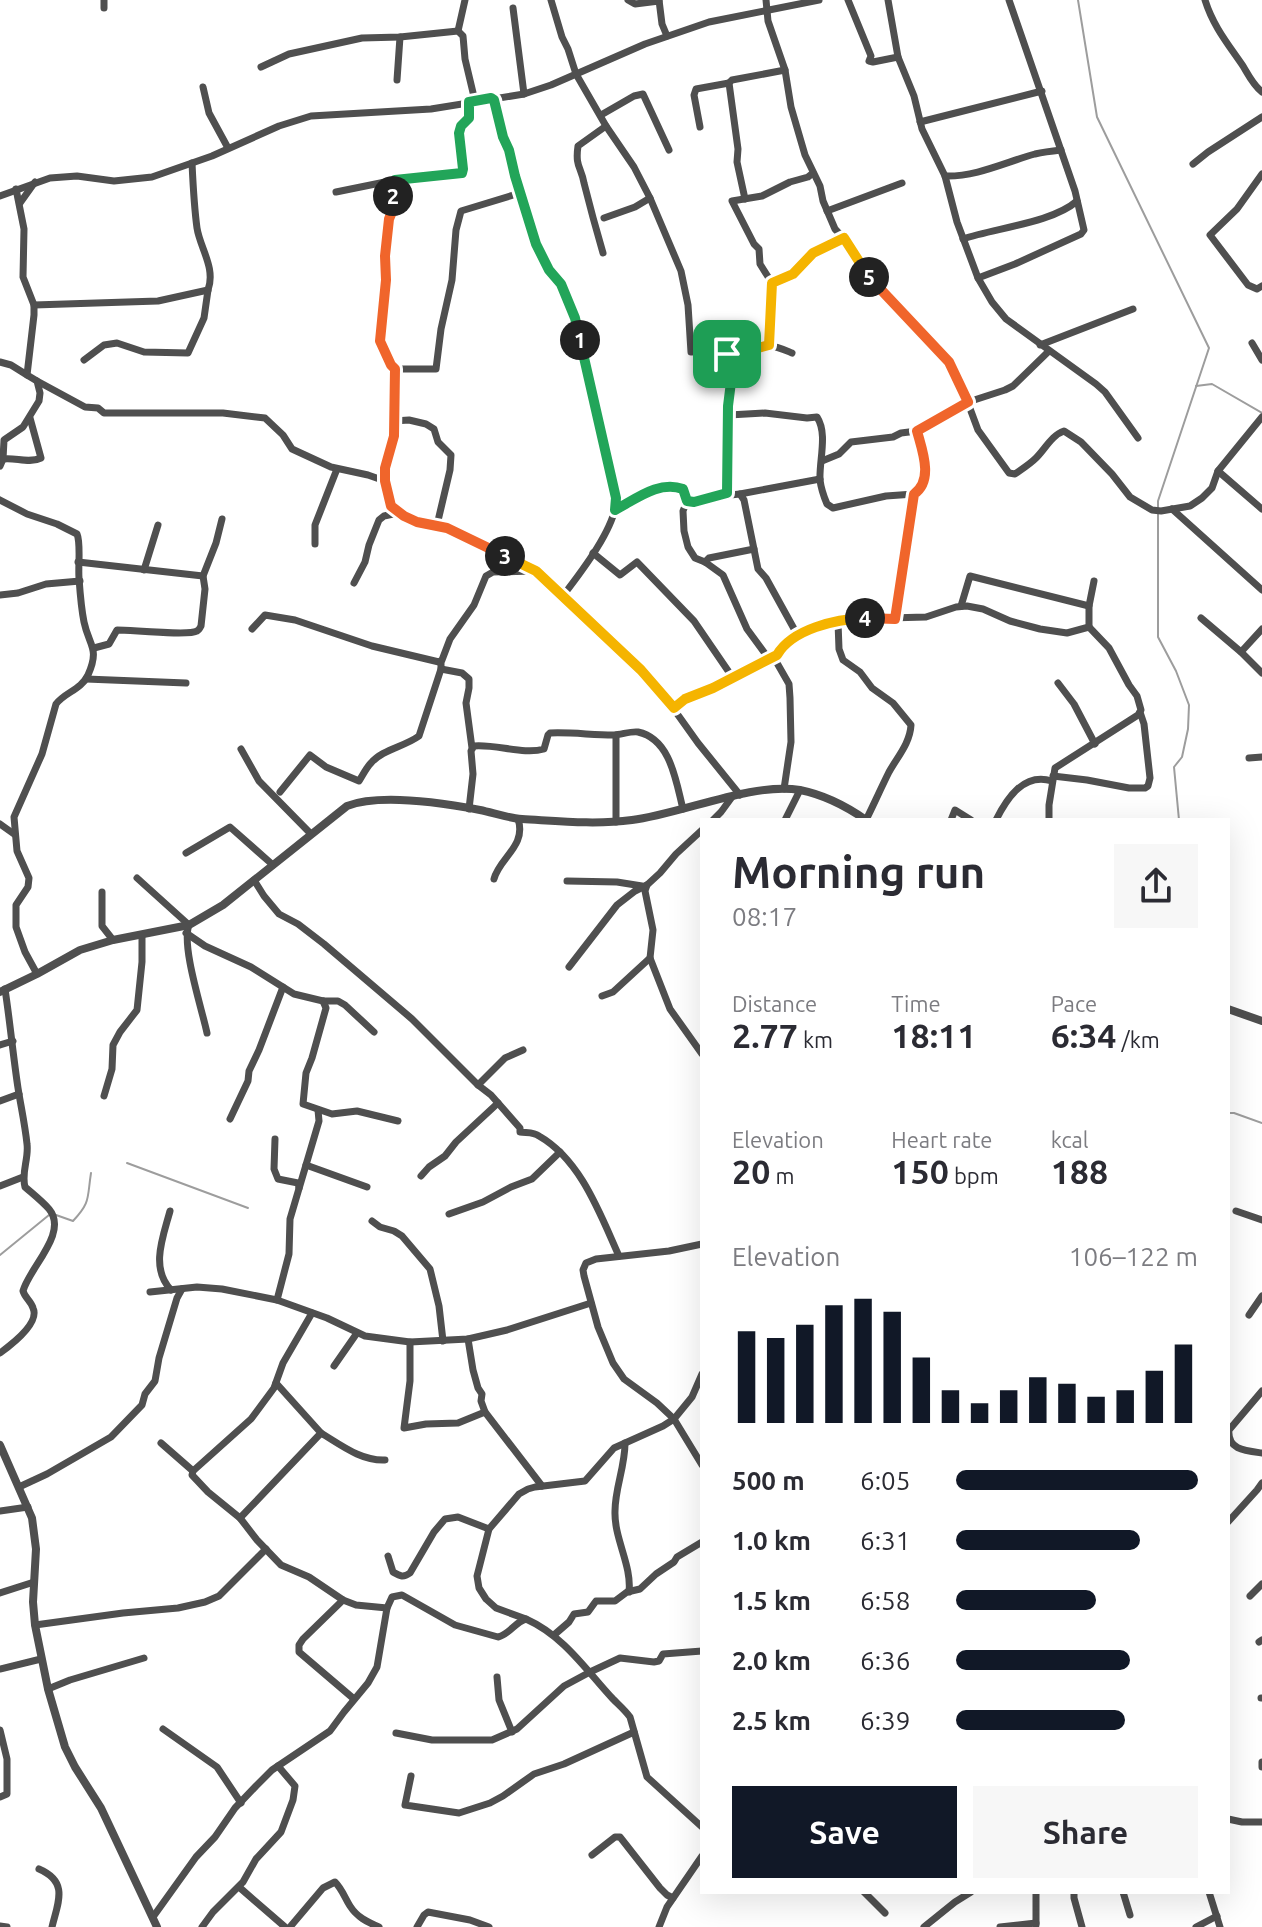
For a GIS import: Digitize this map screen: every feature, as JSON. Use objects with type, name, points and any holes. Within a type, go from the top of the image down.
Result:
[{"type":"street","points":[[458,31],[465,0]]},
{"type":"street","points":[[551,0],[576,74],[634,167],[681,271],[688,305],[691,352],[735,354],[769,345],[792,353]]},
{"type":"street","points":[[628,0],[635,4],[659,0],[667,36]]},
{"type":"street","points":[[766,0],[766,10],[785,70],[791,107],[805,155],[835,229],[873,283],[949,362],[978,430],[1012,475],[1034,460],[1057,434],[1064,431],[1081,442],[1130,497],[1152,510],[1190,506],[1212,488],[1218,471],[1262,417]]},
{"type":"street","points":[[0,195],[50,178],[77,176],[114,181],[142,180],[311,116],[431,109],[524,94],[667,36],[725,17],[819,0]]},
{"type":"street","points":[[848,0],[871,56],[869,61],[898,57]]},
{"type":"street","points":[[888,0],[898,57],[914,96],[920,122],[945,176],[978,278],[1006,319],[1105,392],[1138,438]]},
{"type":"street","points":[[978,278],[1015,264],[1084,230],[1075,191],[1009,0]]},
{"type":"street","points":[[1205,0],[1222,37],[1262,92]]},
{"type":"street","points":[[513,8],[524,94]]},
{"type":"street","points":[[261,67],[289,54],[362,38],[458,31]]},
{"type":"street","points":[[336,192],[395,180],[462,173],[459,133],[469,118],[472,101],[463,36],[458,31]]},
{"type":"street","points":[[397,80],[400,37]]},
{"type":"street","points":[[700,127],[694,95],[696,89],[785,70]]},
{"type":"street","points":[[729,83],[737,162],[745,199]]},
{"type":"street","points":[[203,87],[209,113],[228,148]]},
{"type":"street","points":[[920,122],[1042,91]]},
{"type":"street","points":[[601,115],[643,94],[669,150]]},
{"type":"street","points":[[494,100],[536,244],[549,270],[561,284],[575,318],[616,498],[615,510],[593,553],[562,597]]},
{"type":"street","points":[[1193,164],[1262,117]]},
{"type":"street","points":[[603,253],[584,178],[576,161],[578,146],[606,126]]},
{"type":"street","points":[[945,176],[1061,150]]},
{"type":"street","points":[[84,360],[104,345],[117,343],[144,352],[188,353],[204,318],[210,286],[210,269],[198,233],[192,163]]},
{"type":"street","points":[[769,345],[772,283],[760,264],[759,249],[732,201],[762,196],[813,173]]},
{"type":"street","points":[[1262,174],[1237,209],[1210,235],[1248,285],[1257,289],[1262,286]]},
{"type":"street","points":[[395,180],[392,184],[394,207],[389,219],[380,341],[395,369],[393,443],[385,481],[391,506],[417,522],[462,534],[536,571],[641,670],[674,708],[736,796]]},
{"type":"street","points":[[20,203],[35,182]]},
{"type":"street","points":[[827,211],[902,183]]},
{"type":"street","points":[[16,189],[24,229],[23,277],[34,305],[27,375]]},
{"type":"street","points":[[395,369],[436,369],[461,211],[520,193]]},
{"type":"street","points":[[604,218],[650,198]]},
{"type":"street","points":[[963,239],[1045,217],[1077,201]]},
{"type":"street","points":[[772,283],[793,274],[813,253],[844,238]]},
{"type":"street","points":[[34,305],[158,301],[208,290]]},
{"type":"street","points":[[1040,345],[1133,309]]},
{"type":"street","points":[[1252,343],[1262,360]]},
{"type":"street","points":[[822,461],[839,454],[851,442],[917,431],[968,402],[1013,386],[1049,351]]},
{"type":"street","points":[[727,354],[733,366],[728,406],[727,493]]},
{"type":"street","points":[[0,362],[11,365],[85,407],[98,408],[104,413],[223,413],[265,418],[283,435],[292,449],[337,469],[385,481]]},
{"type":"street","points":[[1,462],[4,440],[23,427],[39,401],[37,381]]},
{"type":"street","points":[[729,415],[765,413],[817,417],[822,424],[820,479],[827,504],[833,508],[886,496],[914,494],[920,490],[925,467],[917,431]]},
{"type":"street","points":[[1,462],[10,457],[21,460],[41,458],[30,418]]},
{"type":"street","points":[[394,421],[426,424],[434,429],[438,442],[451,455],[437,525]]},
{"type":"street","points":[[315,544],[315,525],[337,469]]},
{"type":"street","points":[[1218,471],[1262,509]]},
{"type":"street","points":[[687,501],[820,479]]},
{"type":"street","points":[[615,510],[658,487],[683,489],[687,501],[683,511],[688,547],[695,558],[723,575],[747,629],[773,657],[789,684],[791,742],[784,789]]},
{"type":"street","points":[[740,494],[744,500],[758,569],[798,636]]},
{"type":"street","points":[[895,619],[914,494]]},
{"type":"street","points":[[0,500],[77,534],[84,622],[94,648],[93,664],[86,679],[56,704],[42,754],[15,811],[17,851],[29,878],[28,887],[16,905],[16,927],[37,974]]},
{"type":"street","points":[[1172,509],[1262,590]]},
{"type":"street","points":[[354,583],[365,562],[379,520],[398,513]]},
{"type":"street","points":[[94,648],[109,644],[117,630],[179,633],[199,630],[205,589],[203,576],[222,519]]},
{"type":"street","points":[[144,570],[158,525]]},
{"type":"street","points":[[705,562],[709,558],[754,549]]},
{"type":"street","points":[[593,553],[620,575],[637,562],[694,621],[733,678]]},
{"type":"street","points":[[78,562],[203,576]]},
{"type":"street","points":[[280,792],[310,755],[326,767],[359,781],[372,762],[419,736],[453,633],[474,605],[486,576],[493,572],[536,571]]},
{"type":"street","points":[[961,606],[970,576],[1089,606]]},
{"type":"street","points":[[0,595],[46,584],[80,581]]},
{"type":"street","points":[[997,818],[1007,798],[1039,778],[1087,780],[1129,788],[1148,786],[1150,778],[1141,702],[1109,648],[1089,627],[1094,581]]},
{"type":"street","points":[[674,708],[685,699],[773,657],[808,630],[852,619],[926,617],[961,606],[972,606],[1040,629],[1067,633],[1089,627]]},
{"type":"street","points":[[252,629],[265,615],[295,620],[462,673],[469,679],[466,703],[473,774],[469,809]]},
{"type":"street","points":[[1201,618],[1262,673]]},
{"type":"street","points":[[838,622],[839,649],[843,660],[893,703],[911,725],[905,747],[863,818]]},
{"type":"street","points":[[1241,652],[1262,629]]},
{"type":"street","points":[[86,679],[186,683]]},
{"type":"street","points":[[1058,683],[1074,704],[1095,744]]},
{"type":"street","points":[[1049,818],[1055,768],[1140,712]]},
{"type":"street","points":[[472,748],[487,745],[542,750],[550,733],[642,733],[669,758],[683,809]]},
{"type":"street","points":[[616,735],[616,822]]},
{"type":"street","points":[[241,749],[259,781],[311,834]]},
{"type":"street","points":[[1249,758],[1262,757]]},
{"type":"street","points":[[0,1353],[25,1331],[35,1315],[23,1291],[53,1234],[52,1213],[25,1187],[23,1177],[28,1152],[13,1041],[2,990],[80,950],[113,940],[188,929],[223,905],[347,806],[368,800],[403,800],[518,819],[582,823],[634,820],[736,796],[784,789],[825,797],[861,818]]},
{"type":"street","points":[[786,818],[800,790]]},
{"type":"street","points":[[715,818],[736,796]]},
{"type":"street","points":[[952,818],[955,810],[968,818]]},
{"type":"street","points":[[494,879],[520,836],[518,819]]},
{"type":"street","points":[[0,824],[15,834]]},
{"type":"street","points":[[186,853],[230,827],[273,865]]},
{"type":"street","points":[[569,967],[617,905],[644,885],[700,832]]},
{"type":"street","points":[[137,878],[205,946],[251,967],[294,994],[338,1001],[374,1032]]},
{"type":"street","points":[[254,880],[279,914],[324,944],[430,1036],[498,1103],[520,1128],[520,1132],[538,1135],[560,1152],[589,1194],[619,1256]]},
{"type":"street","points":[[567,881],[644,885]]},
{"type":"street","points":[[644,885],[653,930],[650,958],[670,1009],[700,1051]]},
{"type":"street","points":[[102,892],[102,926],[113,940]]},
{"type":"street","points":[[188,929],[190,961],[207,1033]]},
{"type":"street","points":[[104,1096],[112,1069],[113,1045],[137,1010],[142,935]]},
{"type":"street","points":[[602,996],[613,992],[650,958]]},
{"type":"street","points":[[230,1119],[248,1081],[249,1071],[283,987]]},
{"type":"street","points":[[323,1001],[326,1008],[306,1073],[303,1101],[306,1107],[338,1114],[357,1111],[398,1121]]},
{"type":"street","points":[[1230,1010],[1262,1021]]},
{"type":"street","points":[[0,1045],[13,1041]]},
{"type":"street","points":[[478,1085],[505,1058],[523,1050]]},
{"type":"street","points":[[0,1101],[19,1094]]},
{"type":"street","points":[[421,1176],[498,1103]]},
{"type":"street","points":[[277,1300],[290,1249],[289,1223],[319,1121],[318,1110]]},
{"type":"street","points":[[275,1139],[274,1169],[278,1179],[298,1183],[300,1190]]},
{"type":"street","points":[[449,1214],[532,1179],[560,1152]]},
{"type":"street","points":[[306,1165],[367,1187]]},
{"type":"street","points":[[0,1186],[23,1177]]},
{"type":"street","points":[[170,1211],[159,1254],[161,1277],[171,1290]]},
{"type":"street","points":[[1236,1211],[1262,1220]]},
{"type":"street","points":[[372,1221],[402,1236],[430,1269],[443,1341]]},
{"type":"street","points":[[700,1244],[596,1259],[586,1263],[583,1270],[609,1357],[619,1373],[674,1419],[700,1460]]},
{"type":"street","points":[[150,1292],[197,1287],[222,1289],[277,1300],[327,1318],[357,1333],[410,1342],[468,1339],[591,1303]]},
{"type":"street","points":[[19,1487],[111,1437],[142,1405],[145,1394],[155,1381],[159,1358],[182,1289]]},
{"type":"street","points":[[1249,1315],[1262,1296]]},
{"type":"street","points":[[193,1471],[251,1419],[274,1388],[283,1363],[312,1313]]},
{"type":"street","points":[[334,1366],[357,1333]]},
{"type":"street","points":[[468,1339],[485,1412],[542,1486]]},
{"type":"street","points":[[410,1342],[410,1381],[404,1428],[458,1423],[485,1412]]},
{"type":"street","points":[[700,1379],[692,1397],[674,1419],[611,1451],[585,1481],[535,1487],[519,1494],[489,1529],[477,1576],[477,1583],[486,1599],[496,1608],[526,1619],[554,1635],[626,1711],[647,1777],[700,1825]]},
{"type":"street","points":[[276,1383],[321,1433],[350,1451],[373,1460],[385,1460]]},
{"type":"street","points":[[1230,1429],[1262,1391]]},
{"type":"street","points":[[240,1518],[321,1433]]},
{"type":"street","points":[[161,1443],[193,1471],[195,1480],[240,1518],[281,1565],[309,1577],[343,1600],[356,1605],[387,1608]]},
{"type":"street","points":[[625,1443],[625,1463],[615,1510],[629,1592]]},
{"type":"street","points":[[1230,1443],[1247,1451],[1262,1453]]},
{"type":"street","points":[[0,1445],[32,1518],[36,1549],[35,1625],[48,1689],[65,1747],[101,1808],[157,1927]]},
{"type":"street","points":[[1230,1520],[1262,1483]]},
{"type":"street","points":[[0,1511],[28,1507]]},
{"type":"street","points":[[388,1556],[393,1572],[405,1576],[445,1519],[458,1517],[489,1529]]},
{"type":"street","points":[[554,1635],[574,1614],[588,1612],[596,1601],[612,1602],[641,1588],[677,1557],[700,1543]]},
{"type":"street","points":[[35,1625],[205,1602],[219,1596],[266,1549]]},
{"type":"street","points":[[0,1593],[34,1582]]},
{"type":"street","points":[[1250,1596],[1262,1584]]},
{"type":"street","points":[[153,1917],[196,1857],[268,1773],[330,1731],[370,1680],[377,1667],[387,1608],[392,1597],[402,1595],[455,1625],[498,1637],[526,1619]]},
{"type":"street","points":[[343,1600],[303,1639],[299,1654],[354,1699]]},
{"type":"street","points":[[396,1733],[432,1740],[498,1739],[512,1732],[564,1686],[620,1658],[654,1662],[659,1661],[663,1654],[700,1651]]},
{"type":"street","points":[[48,1689],[144,1658]]},
{"type":"street","points":[[0,1669],[41,1659]]},
{"type":"street","points":[[497,1677],[499,1700],[512,1732]]},
{"type":"street","points":[[163,1729],[217,1767],[241,1803]]},
{"type":"street","points":[[0,1730],[7,1759],[7,1794],[0,1797]]},
{"type":"street","points":[[411,1776],[405,1805],[459,1813],[490,1803],[534,1774],[634,1732]]},
{"type":"street","points":[[202,1927],[239,1887],[256,1859],[281,1832],[295,1786],[278,1766]]},
{"type":"street","points":[[1230,1819],[1262,1822]]},
{"type":"street","points":[[592,1855],[615,1837],[620,1837],[660,1888],[673,1898]]},
{"type":"street","points":[[659,1927],[667,1907],[700,1859]]},
{"type":"street","points":[[39,1869],[50,1874],[58,1883],[59,1901],[52,1927]]},
{"type":"street","points":[[239,1887],[287,1927],[323,1888],[335,1882],[351,1909],[362,1920],[379,1927]]},
{"type":"street","points":[[866,1894],[885,1913]]},
{"type":"street","points":[[924,1927],[968,1894]]},
{"type":"street","points":[[1000,1927],[1036,1925],[1036,1894]]},
{"type":"street","points":[[1074,1894],[1082,1927]]},
{"type":"street","points":[[1124,1894],[1130,1915]]},
{"type":"street","points":[[1210,1894],[1220,1927]]},
{"type":"street","points":[[417,1927],[428,1912],[489,1927]]},
{"type":"street","points":[[1196,1927],[1217,1916]]},
{"type":"street","points":[[0,1926],[7,1927]]},
{"type":"waterway","points":[[1078,0],[1097,117],[1209,348],[1158,501],[1158,637],[1189,705],[1182,757],[1174,767],[1179,818]]},
{"type":"waterway","points":[[1196,386],[1212,384],[1262,413]]},
{"type":"waterway","points":[[1230,1113],[1262,1123]]},
{"type":"waterway","points":[[127,1163],[248,1208]]},
{"type":"waterway","points":[[56,1215],[73,1221],[79,1215],[87,1199],[91,1173]]},
{"type":"waterway","points":[[0,1255],[49,1215]]},
{"type":"route","points":[[494,100],[536,244],[549,270],[561,284],[575,318],[616,498],[615,510],[658,487],[683,489],[687,501],[694,502],[727,493],[728,406],[733,366],[727,354],[769,345],[772,283],[793,274],[813,253],[844,238],[873,283],[949,362],[968,402],[917,431],[925,467],[923,483],[914,494],[895,619],[852,619],[808,630],[777,655],[685,699],[674,708],[641,670],[536,571],[462,534],[417,522],[391,506],[385,468],[394,436],[395,369],[380,341],[386,280],[385,256],[389,219],[394,207],[393,181],[403,177],[428,178],[462,173],[459,129],[469,118],[469,102],[494,100]]}]
